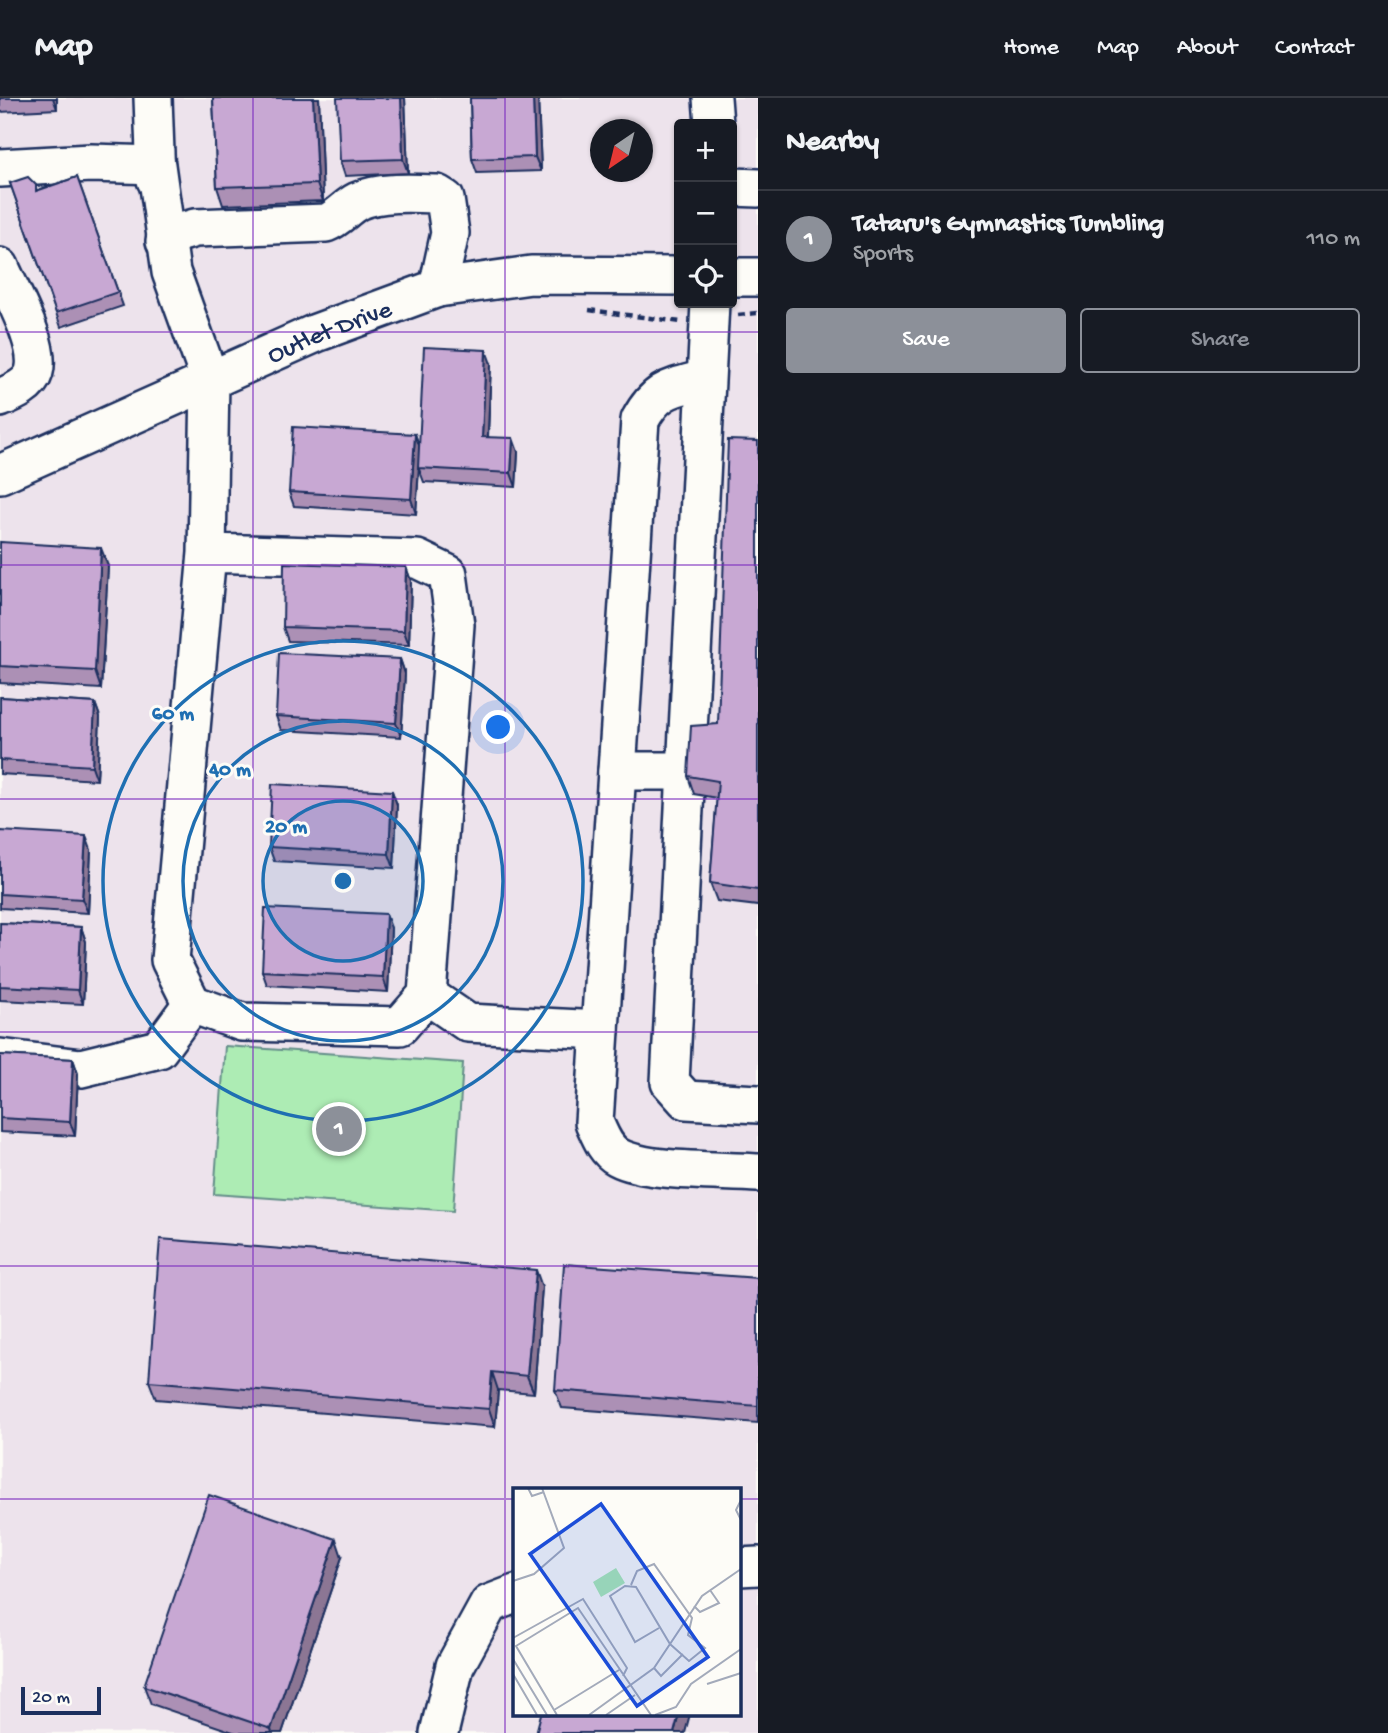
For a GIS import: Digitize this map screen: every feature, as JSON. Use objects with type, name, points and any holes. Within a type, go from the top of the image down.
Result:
[{"type":"street","points":[[153,98],[156,172],[171,272],[210,380],[206,553],[170,960],[192,1004],[242,1022],[400,1026],[427,995],[455,625],[448,574],[417,559],[206,553]]},
{"type":"street","points":[[712,98],[714,119]]},
{"type":"street","points":[[0,168],[91,163],[156,172]]},
{"type":"street","points":[[737,187],[758,188]]},
{"type":"street","points":[[165,241],[178,233],[195,228],[326,223],[339,218],[356,202],[367,198],[437,194],[445,199],[450,233],[438,288]]},
{"type":"street","points":[[0,267],[36,352],[34,374],[19,390],[0,398]]},
{"type":"street","name":"Outlet Drive","points":[[0,474],[316,333],[438,288],[531,275],[674,276]]},
{"type":"street","points":[[737,276],[758,277]]},
{"type":"street","points":[[710,311],[705,379],[719,449],[686,771],[670,1082],[686,1100],[758,1104]]},
{"type":"street","points":[[705,379],[663,391],[649,403],[640,421],[594,1122],[603,1142],[616,1156],[637,1164],[758,1173]]},
{"type":"street","points":[[617,771],[686,771]]},
{"type":"street","points":[[427,995],[468,1023],[600,1030]]},
{"type":"street","points":[[0,1058],[81,1068],[159,1049],[192,1004]]},
{"type":"street","points":[[740,1567],[758,1566]]},
{"type":"street","points":[[439,1733],[455,1666],[489,1604],[513,1595]]},
{"type":"path","points":[[584,309],[679,322],[710,311],[758,313]]},
{"type":"shaded area","points":[[0,98],[758,98],[758,1733],[0,1733]]},
{"type":"green space","points":[[225,1046],[463,1063],[453,1211],[214,1194]]},
{"type":"building","points":[[213,98],[313,98],[317,184],[217,187]]},
{"type":"building","points":[[337,98],[401,98],[403,159],[340,161]]},
{"type":"building","points":[[470,98],[533,98],[535,157],[472,159]]},
{"type":"building","points":[[28,177],[36,185],[36,191],[77,177],[118,292],[56,313],[10,183]]},
{"type":"building","points":[[424,347],[486,350],[482,437],[513,438],[511,473],[418,468]]},
{"type":"building","points":[[293,427],[415,434],[411,499],[289,492]]},
{"type":"building","points":[[728,440],[758,441],[758,890],[710,883],[718,781],[688,776],[691,726],[718,724]]},
{"type":"building","points":[[0,542],[101,548],[95,671],[0,666]]},
{"type":"building","points":[[284,563],[406,567],[404,631],[283,627]]},
{"type":"building","points":[[279,653],[400,659],[396,723],[276,716]]},
{"type":"building","points":[[0,697],[95,703],[92,766],[0,760]]},
{"type":"building","points":[[272,784],[392,791],[389,854],[269,847]]},
{"type":"building","points":[[0,831],[86,836],[82,899],[0,894]]},
{"type":"building","points":[[265,908],[386,914],[383,977],[262,971]]},
{"type":"building","points":[[0,923],[81,927],[78,990],[0,986]]},
{"type":"building","points":[[0,1055],[73,1059],[70,1122],[0,1118]]},
{"type":"building","points":[[160,1239],[536,1270],[527,1376],[492,1372],[489,1409],[149,1381]]},
{"type":"building","points":[[564,1264],[758,1278],[758,1406],[555,1390]]},
{"type":"building","points":[[209,1495],[336,1539],[271,1729],[144,1686]]},
{"type":"building","points":[[540,1716],[678,1716],[674,1733],[536,1733]]},
{"type":"place","name":"Tataru's Gymnastics Tumbling","points":[[339,1129]]}]
